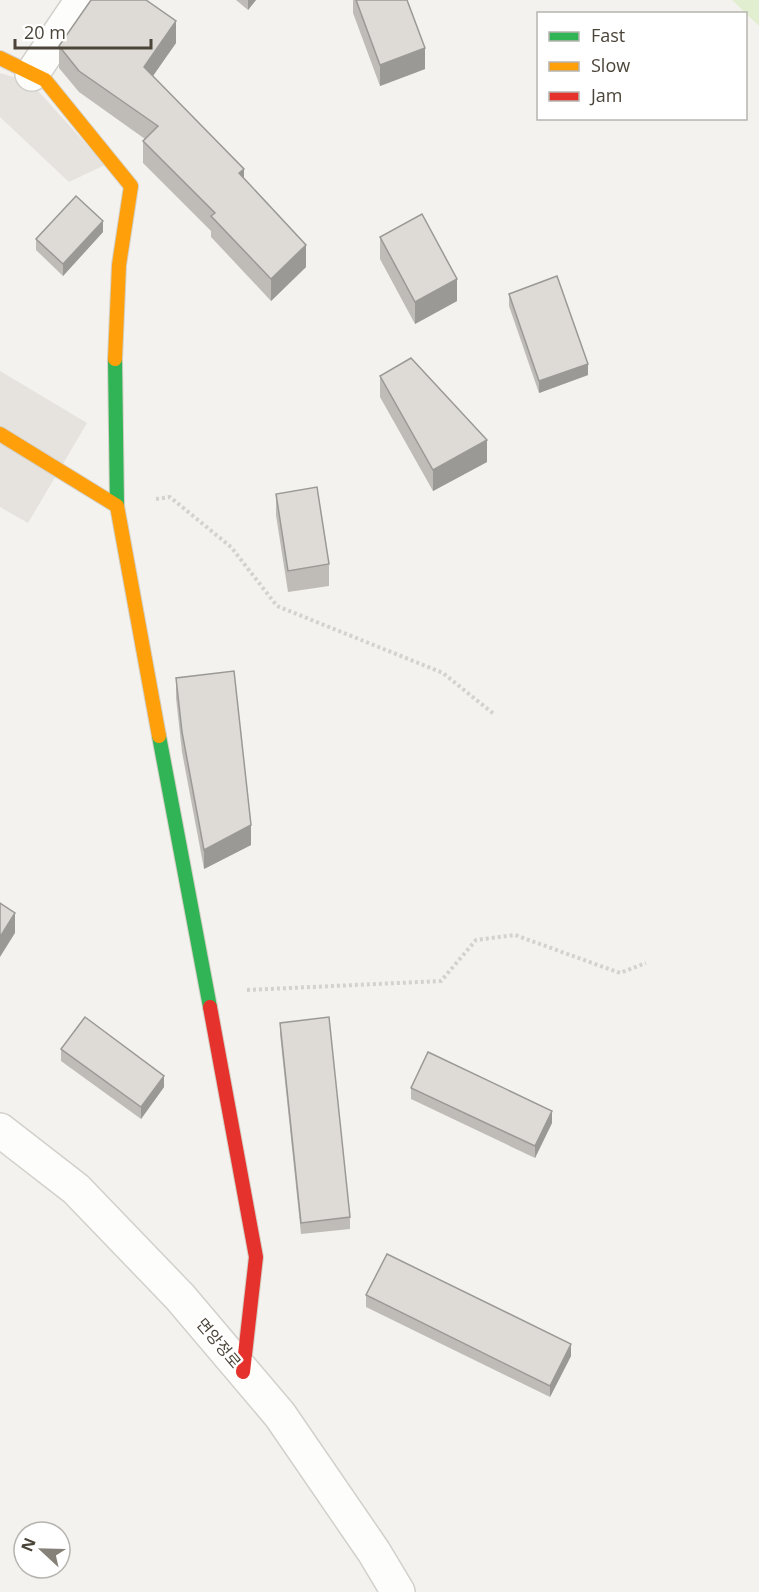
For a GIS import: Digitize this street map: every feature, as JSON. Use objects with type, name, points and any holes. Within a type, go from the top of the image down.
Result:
[{"type":"street","points":[[32,74],[82,0]]},
{"type":"street","points":[[0,58],[45,80],[131,186],[120,236],[114,345],[117,506],[256,1257],[243,1372]]},
{"type":"street","points":[[0,434],[117,506]]},
{"type":"street","name":"면앙정로","points":[[0,1130],[76,1189],[180,1297],[280,1415],[374,1552],[398,1592]]},
{"type":"path","points":[[117,506],[170,496],[231,547],[277,606],[443,673],[495,715]]},
{"type":"path","points":[[207,992],[441,981],[476,940],[515,935],[620,973],[646,963]]},
{"type":"green space","points":[[732,0],[759,0],[759,26],[747,12]]},
{"type":"shaded area","points":[[0,73],[30,82],[105,165],[69,182],[0,117]]},
{"type":"shaded area","points":[[0,371],[87,423],[28,523],[0,507]]},
{"type":"building","points":[[91,0],[146,0],[176,21],[144,67],[244,169],[239,173],[306,245],[271,279],[211,216],[215,213],[143,141],[158,126],[79,71],[59,46]]},
{"type":"building","points":[[356,0],[407,0],[425,48],[380,65]]},
{"type":"building","points":[[76,196],[103,221],[63,264],[36,239]]},
{"type":"building","points":[[422,214],[457,279],[415,302],[380,237]]},
{"type":"building","points":[[557,276],[588,364],[539,381],[509,294]]},
{"type":"building","points":[[411,358],[487,440],[433,470],[380,376]]},
{"type":"building","points":[[317,487],[329,564],[288,571],[276,494]]},
{"type":"building","points":[[234,671],[251,825],[204,850],[182,732],[176,678]]},
{"type":"building","points":[[0,903],[15,913],[0,937]]},
{"type":"building","points":[[85,1017],[164,1076],[141,1107],[61,1049]]},
{"type":"building","points":[[329,1017],[350,1217],[301,1223],[280,1023]]},
{"type":"building","points":[[428,1052],[552,1111],[535,1146],[411,1088]]},
{"type":"building","points":[[387,1254],[571,1344],[550,1386],[366,1295]]},
{"type":"traffic: fast","points":[[115,359],[117,506]]},
{"type":"traffic: fast","points":[[159,736],[210,1007]]},
{"type":"traffic: slow","points":[[0,58],[45,80],[131,186],[119,265],[115,359]]},
{"type":"traffic: slow","points":[[0,434],[117,506],[159,736]]},
{"type":"traffic: jam","points":[[210,1007],[256,1257],[243,1372]]}]
